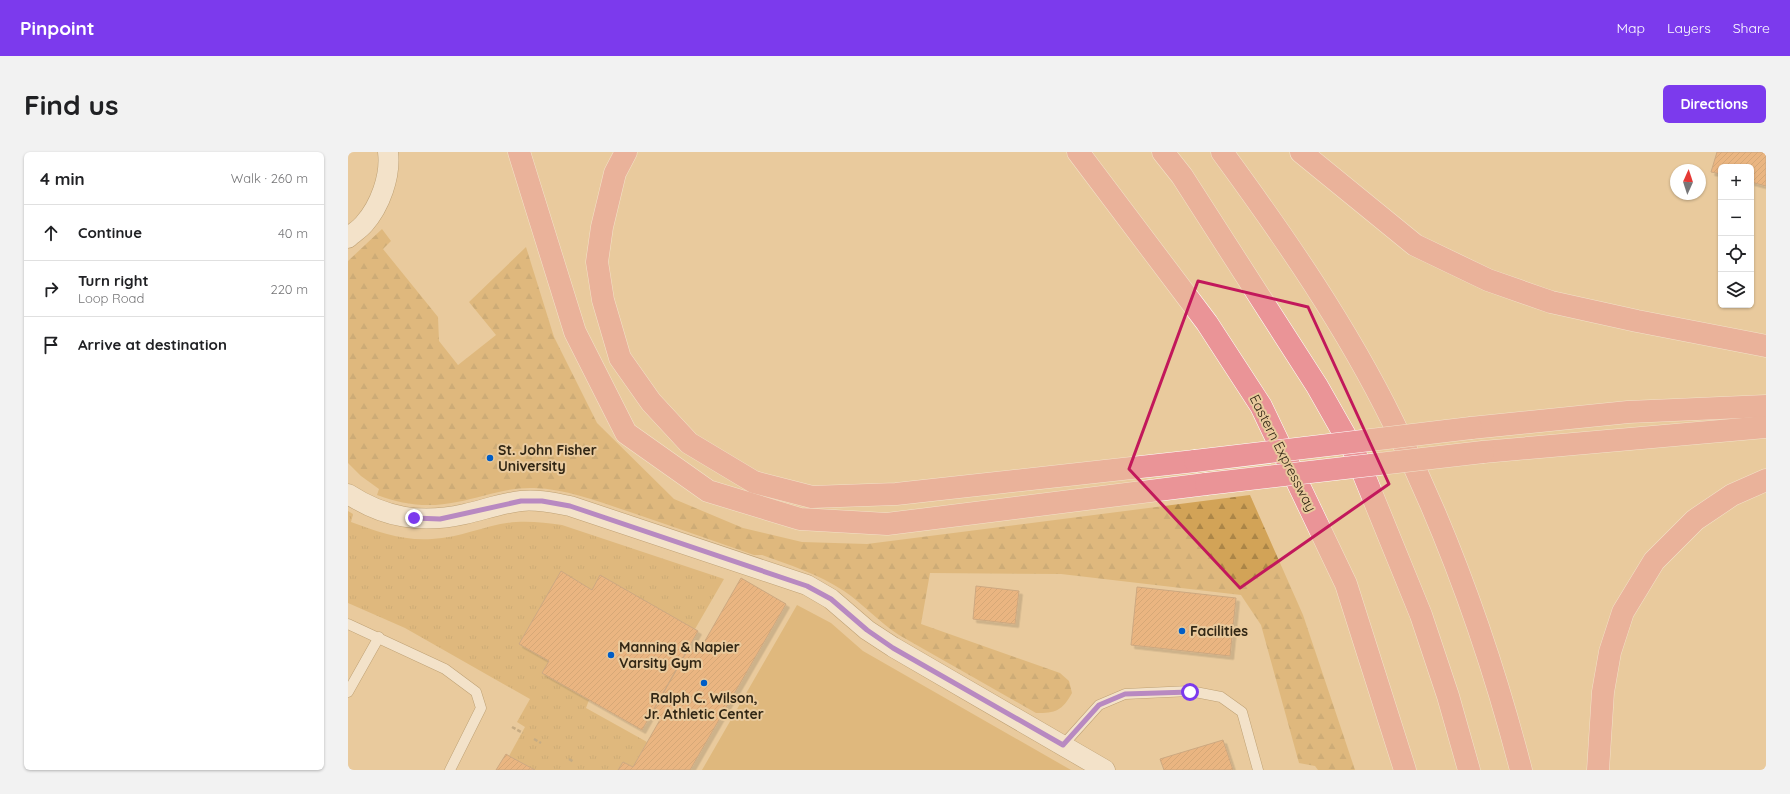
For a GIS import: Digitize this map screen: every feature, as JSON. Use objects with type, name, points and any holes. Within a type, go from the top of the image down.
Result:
[{"type":"highway","points":[[519,152],[575,332],[626,433],[708,492],[800,519],[887,524],[1206,484],[1483,452],[1766,427]]},
{"type":"highway","points":[[626,152],[615,173],[602,227],[597,262],[603,300],[620,358],[651,402],[689,443],[754,482],[812,497],[896,494],[1195,461],[1471,428],[1628,412],[1766,406]]},
{"type":"highway","name":"Eastern Expressway","points":[[1078,152],[1207,323],[1262,406],[1346,584],[1405,770]]},
{"type":"highway","points":[[1163,152],[1182,176],[1318,386],[1354,452],[1421,615],[1448,696],[1469,770]]},
{"type":"highway","points":[[1222,152],[1285,238],[1359,358],[1393,421],[1423,485],[1468,598],[1491,663],[1521,770]]},
{"type":"highway","points":[[1301,152],[1415,244],[1488,280],[1551,302],[1766,346]]},
{"type":"highway","points":[[1598,770],[1603,692],[1610,652],[1623,612],[1654,561],[1695,520],[1732,495],[1766,480]]},
{"type":"street","points":[[348,238],[364,224],[378,204],[386,180],[388,152]]},
{"type":"street","points":[[348,494],[367,506],[386,513],[414,518],[440,519],[521,501],[549,502],[591,513],[800,583],[831,599],[867,630],[893,648],[1105,770]]},
{"type":"lane","points":[[348,624],[379,637],[445,669],[476,692],[481,708],[450,770]]},
{"type":"lane","points":[[348,692],[379,637]]},
{"type":"lane","points":[[1063,745],[1099,705],[1125,694],[1190,692],[1221,697],[1242,712],[1258,770]]},
{"type":"path","points":[[512,727],[523,733]]},
{"type":"path","points":[[534,739],[541,743]]},
{"type":"path","points":[[569,759],[574,762]]},
{"type":"highlighted area","points":[[1198,281],[1308,307],[1389,484],[1240,588],[1129,469]]},
{"type":"green space","points":[[382,229],[391,241],[383,249],[438,317],[439,341],[458,365],[496,335],[469,302],[526,247],[554,337],[597,423],[674,499],[743,528],[802,542],[867,544],[1250,495],[1303,615],[1355,770],[1318,770],[1315,766],[1299,763],[1261,625],[1241,595],[1061,574],[930,573],[921,624],[1060,673],[1069,681],[1072,693],[1065,704],[1058,710],[1036,713],[899,635],[851,596],[834,585],[804,570],[762,555],[754,555],[607,504],[571,493],[559,491],[534,488],[514,489],[457,502],[436,505],[406,503],[377,495],[379,489],[361,476],[348,463],[348,261]]},
{"type":"green space","points":[[348,511],[353,514],[351,522],[381,532],[411,539],[443,538],[464,534],[495,525],[516,522],[562,525],[724,579],[695,629],[592,590],[561,572],[519,644],[549,661],[542,673],[589,700],[586,708],[647,742],[633,767],[623,762],[618,770],[535,770],[509,756],[525,727],[517,722],[530,699],[405,628],[348,603]]},
{"type":"green space","points":[[797,605],[831,623],[863,651],[1071,770],[702,770]]},
{"type":"building","points":[[1717,152],[1766,152],[1766,186],[1754,183],[1754,164],[1718,164],[1718,173],[1711,172]]},
{"type":"building","name":"Manning & Napier Varsity Gym","points":[[561,571],[592,590],[600,575],[698,631],[642,730],[542,673],[549,661],[519,644]]},
{"type":"building","name":"Ralph C. Wilson, Jr. Athletic Center","points":[[741,578],[786,604],[690,770],[618,770],[623,762],[633,767],[661,718],[652,713],[689,648],[698,653]]},
{"type":"building","points":[[976,586],[1019,591],[1015,624],[973,619]]},
{"type":"building","name":"Facilities","points":[[1137,587],[1236,598],[1230,656],[1131,645]]},
{"type":"building","points":[[1223,740],[1233,770],[1164,770],[1160,759]]},
{"type":"building","points":[[506,754],[509,756],[535,770],[496,770]]},
{"type":"place","name":"St. John Fisher University","points":[[490,458]]},
{"type":"place","name":"Facilities","points":[[1182,631]]},
{"type":"place","name":"Manning & Napier Varsity Gym","points":[[611,655]]},
{"type":"place","name":"Ralph C. Wilson, Jr. Athletic Center","points":[[704,683]]},
{"type":"route","points":[[414,518],[440,519],[464,515],[521,501],[542,501],[570,506],[757,568],[807,586],[831,599],[867,630],[893,648],[1063,745],[1099,705],[1125,694],[1190,692]]}]
